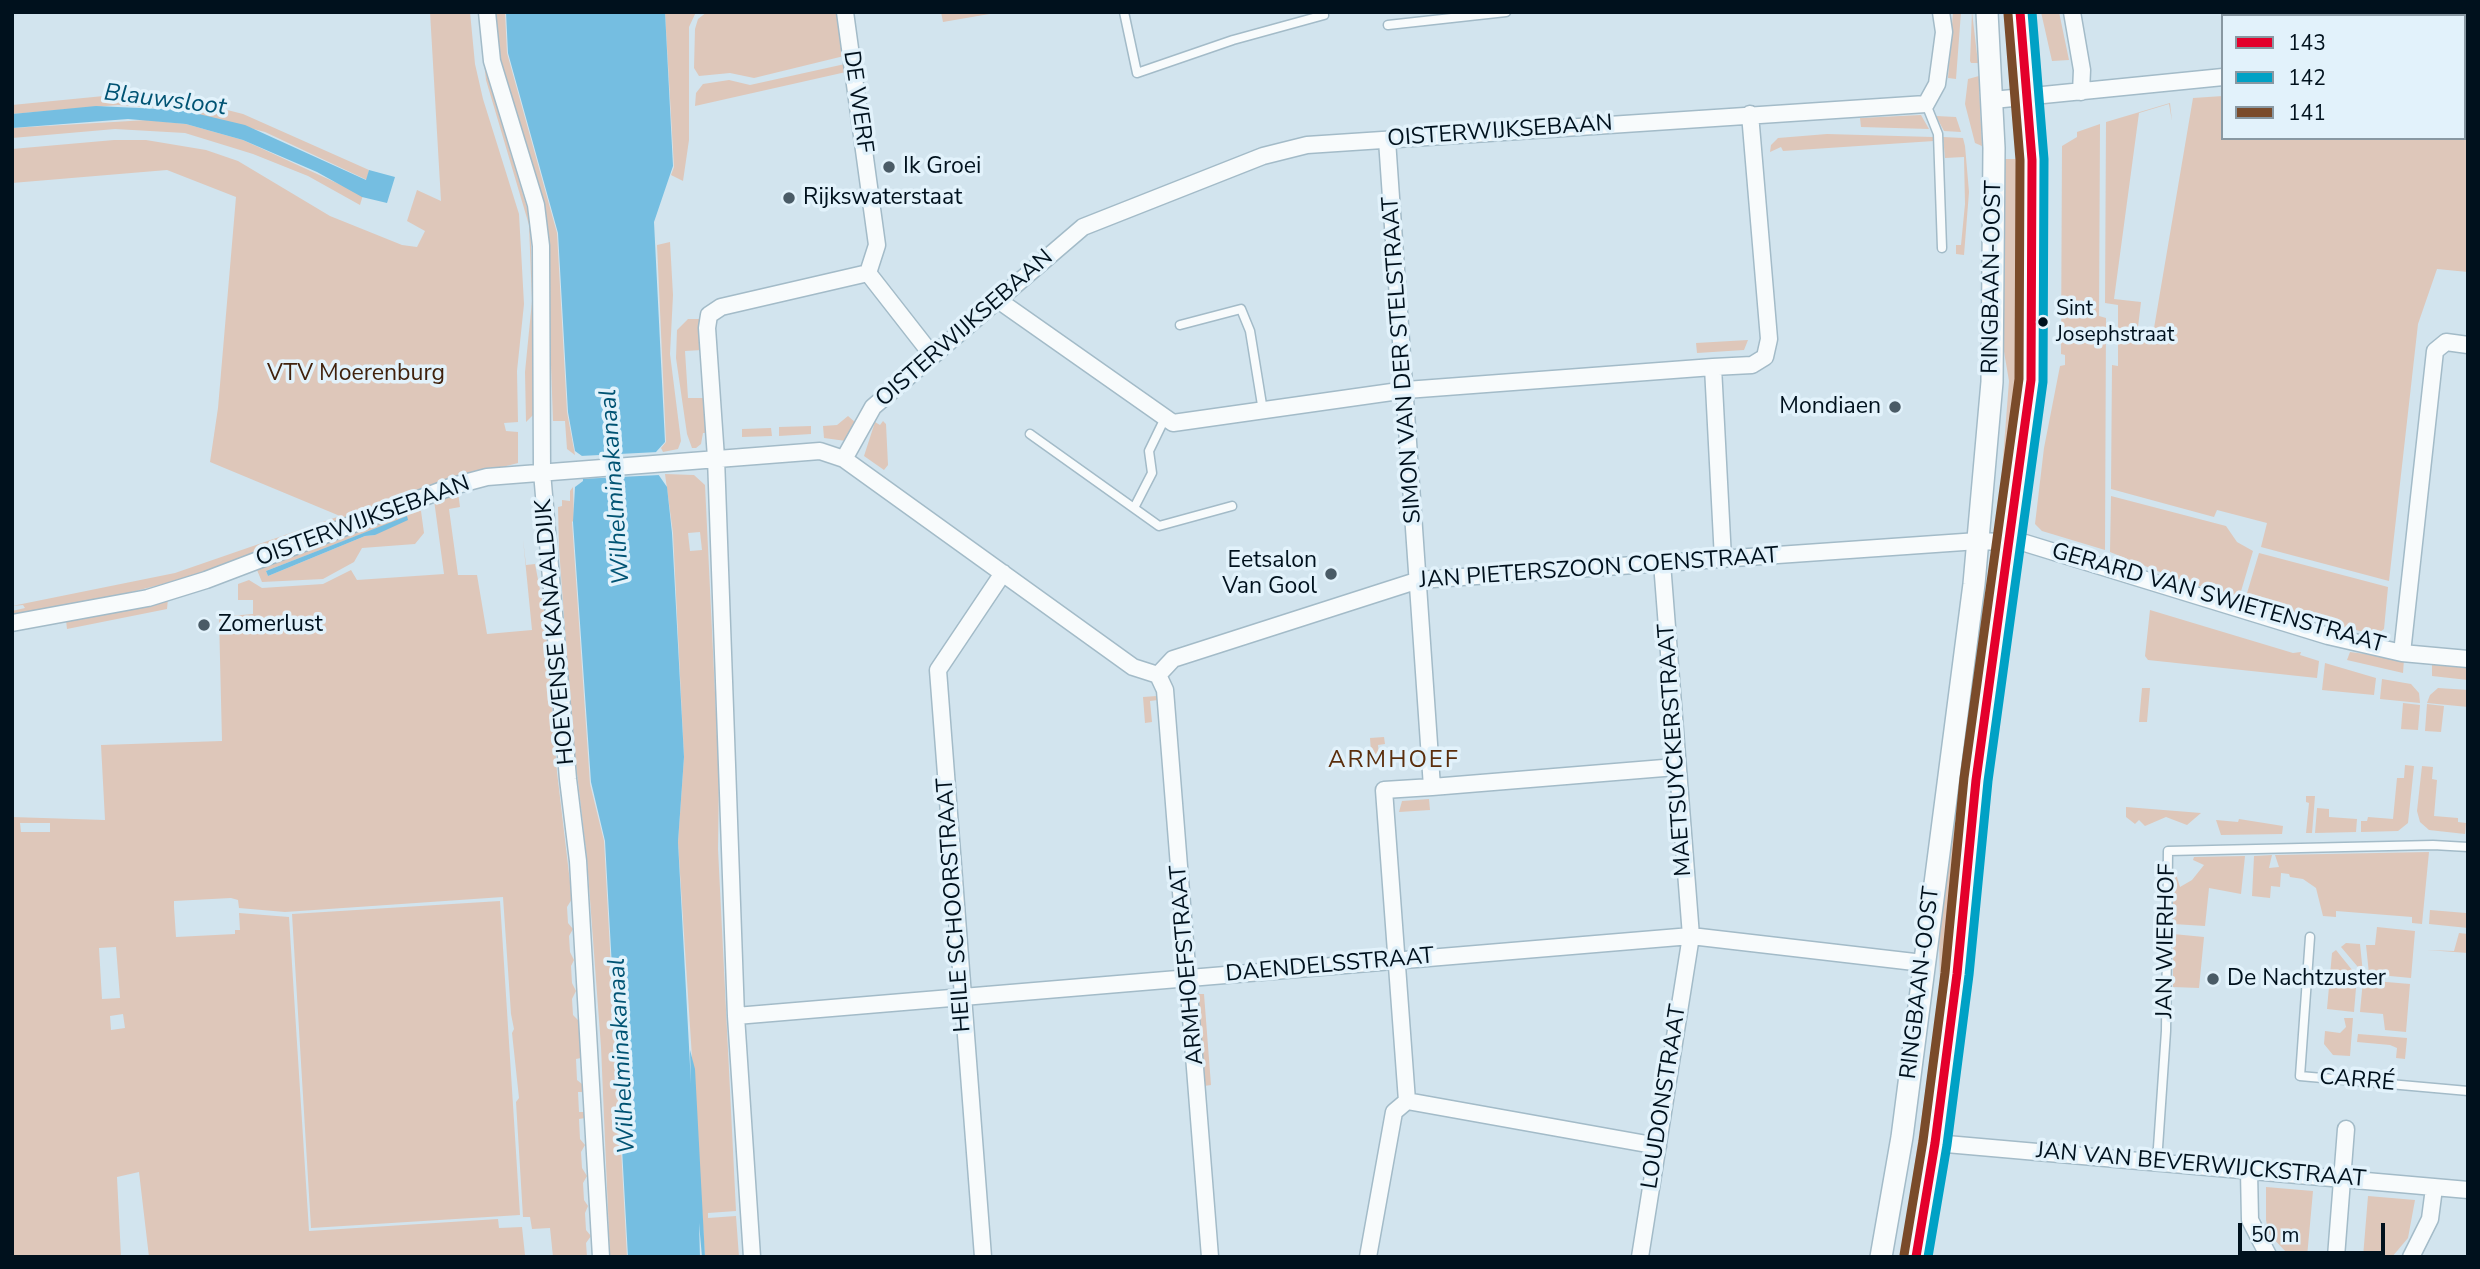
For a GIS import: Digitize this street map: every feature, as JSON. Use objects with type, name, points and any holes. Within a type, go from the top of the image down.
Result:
[{"type":"main road","name":"RINGBAAN-OOST","points":[[1881,1257],[1902,1137],[1978,541],[1993,369],[1993,100],[1987,12]]},
{"type":"main road","name":"RINGBAAN-OOST","points":[[1916,1257],[1935,1143],[1957,974],[1976,780],[2031,380],[2032,160],[2020,12]]},
{"type":"street","name":"HOEVENSE KANAALDIJK","points":[[487,12],[492,61],[536,205],[541,246],[542,472],[568,779],[578,861],[601,1257]]},
{"type":"street","name":"DE WERF","points":[[845,12],[877,245],[868,273]]},
{"type":"street","points":[[1926,104],[1937,84],[1944,32],[1941,12]]},
{"type":"street","points":[[2072,12],[2082,69],[2081,92]]},
{"type":"street","points":[[1993,100],[2221,77]]},
{"type":"street","name":"OISTERWIJKSEBAAN","points":[[12,623],[148,598],[206,580],[453,486],[487,477],[820,451],[844,459],[873,407],[1083,227],[1264,156],[1307,145],[1926,104]]},
{"type":"street","points":[[998,300],[1164,420],[1183,423],[1406,390],[1752,365],[1765,357],[1769,339],[1750,114]]},
{"type":"street","name":"SIMON VAN DER STELSTRAAT","points":[[1387,140],[1432,787]]},
{"type":"street","points":[[752,1257],[736,1016],[716,458],[707,328],[709,315],[721,307],[868,273],[925,346]]},
{"type":"street","points":[[2402,653],[2434,365],[2439,346],[2446,342],[2468,345]]},
{"type":"street","points":[[1713,367],[1723,559]]},
{"type":"street","points":[[844,459],[1133,667],[1158,674]]},
{"type":"street","points":[[1978,541],[2010,541]]},
{"type":"street","name":"JAN PIETERSZOON COENSTRAAT","points":[[1158,674],[1173,659],[1419,580],[1978,541]]},
{"type":"street","name":"GERARD VAN SWIETENSTRAAT","points":[[2010,541],[2025,543],[2328,636],[2402,653],[2468,659]]},
{"type":"street","name":"MAETSUYCKERSTRAAT","points":[[1662,563],[1691,936]]},
{"type":"street","name":"HEILE SCHOORSTRAAT","points":[[983,1257],[938,670],[1003,573]]},
{"type":"street","name":"ARMHOEFSTRAAT","points":[[1158,674],[1165,690],[1210,1257]]},
{"type":"street","points":[[1407,1101],[1384,790],[1676,767]]},
{"type":"street","name":"DAENDELSSTRAAT","points":[[736,1016],[1691,936],[1923,963]]},
{"type":"street","name":"LOUDONSTRAAT","points":[[1640,1257],[1691,936]]},
{"type":"street","points":[[1407,1101],[1658,1146]]},
{"type":"street","points":[[1368,1257],[1394,1112],[1407,1101]]},
{"type":"street","points":[[2336,1257],[2346,1129]]},
{"type":"street","name":"JAN VAN BEVERWIJCKSTRAAT","points":[[1935,1143],[2468,1190]]},
{"type":"street","points":[[2249,1171],[2250,1220],[2269,1257]]},
{"type":"street","points":[[2411,1257],[2428,1227],[2434,1188]]},
{"type":"lane","points":[[1124,12],[1137,74],[1233,40],[1324,15]]},
{"type":"lane","points":[[1388,25],[1506,12]]},
{"type":"lane","points":[[1926,104],[1938,134],[1942,248]]},
{"type":"lane","points":[[1180,325],[1241,309],[1250,331],[1263,411]]},
{"type":"lane","points":[[1134,508],[1152,473],[1149,451],[1164,420]]},
{"type":"lane","points":[[1030,434],[1159,526],[1232,506]]},
{"type":"lane","name":"JAN WIERHOF","points":[[2157,1162],[2166,1031],[2168,851],[2433,845],[2468,847]]},
{"type":"lane","name":"CARRÉ","points":[[2310,937],[2300,1076],[2468,1091]]},
{"type":"green space","name":"VTV Moerenburg","points":[[430,12],[470,12],[475,64],[483,99],[519,214],[524,304],[517,371],[518,422],[504,423],[506,431],[518,432],[518,463],[432,485],[198,575],[120,595],[12,615],[12,611],[25,608],[23,605],[12,606],[175,573],[340,516],[210,462],[218,408],[236,197],[167,170],[12,183],[12,149],[114,140],[146,140],[206,150],[238,161],[330,216],[402,245],[417,247],[425,231],[407,221],[417,190],[441,201]]},
{"type":"green space","points":[[478,12],[481,12],[489,81],[530,218],[537,411],[526,422],[525,372],[532,301],[529,225],[486,80]]},
{"type":"green space","points":[[494,12],[505,12],[507,53],[557,233],[567,412],[575,455],[567,449],[565,421],[553,421],[547,254],[501,72]]},
{"type":"green space","points":[[665,12],[696,12],[689,27],[689,140],[683,181],[671,175],[674,167]]},
{"type":"green space","points":[[707,12],[838,12],[844,56],[754,78],[730,73],[699,76],[694,68],[695,29],[698,19]]},
{"type":"green space","points":[[941,12],[945,14],[1001,12],[943,22]]},
{"type":"green space","points":[[1953,12],[1961,12],[1956,79],[1948,78]]},
{"type":"green space","points":[[1972,12],[1978,63],[1970,61]]},
{"type":"green space","points":[[2041,12],[2059,12],[2069,60],[2052,61]]},
{"type":"green space","points":[[845,64],[846,72],[695,106],[696,93],[703,84],[729,80],[750,85]]},
{"type":"green space","points":[[2468,75],[2468,272],[2437,269],[2418,324],[2389,581],[2261,547],[2267,523],[2217,510],[2214,517],[2111,489],[2112,365],[2118,366],[2118,305],[2105,303],[2106,122],[2170,103],[2172,121],[2169,104],[2139,113],[2114,299],[2141,302],[2138,327],[2153,334],[2193,98],[2221,96],[2221,140],[2466,140]]},
{"type":"green space","points":[[1979,76],[1982,146],[1975,143],[1965,104],[1968,79]]},
{"type":"green space","points":[[114,95],[188,100],[243,114],[369,170],[367,180],[265,132],[182,110],[118,105],[12,114],[12,105]]},
{"type":"green space","points":[[1921,115],[1929,129],[1861,127],[1860,118]]},
{"type":"green space","points":[[1936,116],[1956,117],[1961,132],[1944,131]]},
{"type":"green space","points":[[147,120],[186,124],[243,140],[363,195],[360,205],[308,176],[253,154],[185,133],[115,129],[12,138],[12,128]]},
{"type":"green space","points":[[2100,124],[2099,316],[2106,318],[2105,550],[2042,531],[2035,524],[2044,448],[2060,366],[2065,365],[2065,355],[2061,354],[2062,146],[2077,137],[2077,132]]},
{"type":"green space","points":[[1827,134],[1933,137],[1934,141],[1783,151],[1781,147],[1770,152],[1771,145],[1778,138]]},
{"type":"green space","points":[[1943,137],[1963,138],[1965,146],[1969,192],[1964,255],[1956,254],[1956,245],[1961,245],[1965,204],[1964,157],[1945,158]]},
{"type":"green space","points":[[2002,159],[2018,159],[2019,300],[2013,426],[2005,505],[1998,523],[2009,381],[2002,340]]},
{"type":"green space","points":[[670,242],[673,295],[670,354],[681,441],[678,449],[663,452],[661,448],[666,442],[657,245]]},
{"type":"green space","points":[[688,319],[701,319],[702,350],[685,351],[688,398],[704,398],[707,433],[703,433],[701,444],[696,448],[692,448],[687,434],[676,358],[677,330]]},
{"type":"green space","points":[[1748,340],[1744,350],[1697,353],[1696,343]]},
{"type":"green space","points":[[848,416],[856,423],[846,441],[824,438],[823,426],[837,425]]},
{"type":"green space","points":[[883,421],[886,424],[888,465],[884,470],[864,456],[875,422],[880,425]]},
{"type":"green space","points":[[811,426],[811,434],[779,436],[779,427]]},
{"type":"green space","points":[[771,428],[772,436],[742,437],[742,429]]},
{"type":"green space","points":[[665,474],[694,475],[705,485],[719,777],[718,849],[736,1211],[708,1213],[708,1218],[736,1216],[739,1257],[705,1257],[678,842],[684,757],[673,533]],"holes":[[[700,532],[702,550],[690,551],[688,533]]]},
{"type":"green space","points":[[573,487],[572,522],[590,784],[604,841],[627,1257],[610,1257],[601,1047],[559,548],[558,507],[562,506],[562,500],[570,501]]},
{"type":"green space","points":[[458,492],[460,507],[449,509],[458,575],[477,575],[487,634],[532,630],[523,539],[526,565],[535,564],[546,620],[557,772],[572,899],[567,907],[568,923],[573,929],[569,936],[570,952],[574,960],[571,966],[572,983],[576,991],[572,999],[573,1015],[579,1021],[581,1058],[576,1059],[577,1080],[582,1084],[583,1092],[578,1092],[579,1112],[584,1112],[585,1118],[579,1119],[580,1139],[585,1145],[581,1152],[582,1168],[587,1176],[583,1183],[584,1200],[588,1206],[585,1213],[586,1230],[591,1236],[586,1243],[587,1257],[553,1257],[550,1228],[532,1229],[530,1217],[523,1217],[516,1102],[519,1098],[503,897],[285,912],[239,908],[238,900],[231,898],[174,901],[174,907],[176,937],[235,934],[235,930],[240,930],[239,913],[289,917],[309,1231],[498,1219],[499,1228],[522,1227],[525,1255],[149,1257],[139,1172],[117,1177],[121,1257],[12,1257],[12,817],[105,820],[101,745],[222,741],[219,617],[253,614],[253,600],[238,600],[238,584],[249,580],[262,588],[323,584],[351,570],[357,580],[444,574],[434,500]],"holes":[[[20,823],[50,823],[50,832],[21,832]],[[116,947],[120,998],[102,999],[99,948]],[[123,1014],[125,1028],[111,1030],[110,1016]]]},
{"type":"green space","points":[[2111,496],[2226,526],[2237,542],[2253,551],[2239,598],[2180,580],[2110,552]]},
{"type":"green space","points":[[416,507],[421,511],[424,533],[415,544],[362,548],[354,562],[323,579],[262,582],[257,570]],"holes":[[[380,527],[375,535],[365,536],[268,576],[266,571]]]},
{"type":"green space","points":[[2259,553],[2388,587],[2384,629],[2377,634],[2360,631],[2245,600]]},
{"type":"green space","points":[[1978,591],[1985,592],[1962,779],[1963,845],[1925,1141],[1907,1257],[1901,1257],[1940,992],[1939,930],[1950,822],[1958,822],[1958,818],[1950,817]]},
{"type":"green space","points":[[168,599],[167,609],[67,629],[66,620]]},
{"type":"green space","points":[[2150,610],[2293,653],[2301,652],[2300,655],[2319,661],[2317,678],[2148,660],[2145,656]]},
{"type":"green space","points":[[2350,652],[2404,659],[2403,673],[2347,660]]},
{"type":"green space","points":[[2325,663],[2376,678],[2374,695],[2322,690]]},
{"type":"green space","points":[[2432,663],[2468,667],[2468,680],[2432,676]]},
{"type":"green space","points":[[2382,679],[2411,684],[2419,693],[2420,703],[2380,699]]},
{"type":"green space","points":[[2142,688],[2150,688],[2147,722],[2139,722]]},
{"type":"green space","points":[[2438,688],[2468,690],[2468,707],[2427,703],[2430,695]]},
{"type":"green space","points":[[1157,696],[1158,700],[1150,701],[1152,722],[1145,723],[1143,697]]},
{"type":"green space","points":[[2403,703],[2420,705],[2418,730],[2401,729]]},
{"type":"green space","points":[[2427,704],[2444,706],[2441,732],[2425,731]]},
{"type":"green space","points":[[1384,737],[1385,744],[1378,745],[1380,765],[1372,765],[1370,738]]},
{"type":"green space","points":[[2405,765],[2414,766],[2408,823],[2398,831],[2361,832],[2361,821],[2367,821],[2368,817],[2393,819],[2397,778],[2404,778]]},
{"type":"green space","points":[[2422,766],[2433,767],[2432,779],[2437,780],[2434,816],[2458,818],[2458,822],[2466,823],[2465,834],[2429,830],[2420,822],[2417,811]]},
{"type":"green space","points":[[2306,796],[2315,796],[2312,833],[2306,833],[2309,803],[2306,802]]},
{"type":"green space","points":[[1429,799],[1430,810],[1399,812],[1402,801]]},
{"type":"green space","points":[[2126,807],[2201,813],[2187,825],[2166,817],[2145,826],[2139,820],[2135,824],[2126,817]]},
{"type":"green space","points":[[2317,808],[2329,809],[2329,817],[2357,819],[2356,832],[2315,833]]},
{"type":"green space","points":[[2239,819],[2283,826],[2282,834],[2221,835],[2216,820],[2238,822]]},
{"type":"green space","points":[[2429,852],[2422,924],[2412,923],[2412,917],[2336,911],[2336,917],[2323,916],[2316,888],[2303,879],[2290,877],[2289,874],[2281,873],[2280,887],[2271,886],[2270,898],[2252,896],[2254,856],[2272,855],[2269,868],[2279,867],[2275,855]]},
{"type":"green space","points":[[2245,856],[2241,894],[2209,888],[2205,926],[2173,924],[2173,875],[2176,874],[2180,887],[2192,880],[2204,865],[2193,860],[2194,857]]},
{"type":"green space","points":[[2468,896],[2468,928],[2429,924],[2430,910],[2466,913]]},
{"type":"green space","points":[[500,901],[520,1215],[311,1228],[292,914]]},
{"type":"green space","points":[[2377,927],[2415,931],[2411,978],[2369,974],[2366,945],[2375,945]]},
{"type":"green space","points":[[2459,933],[2468,934],[2468,953],[2427,950],[2454,951]]},
{"type":"green space","points":[[2173,934],[2204,937],[2199,988],[2173,987]]},
{"type":"green space","points":[[2346,943],[2360,944],[2363,973],[2341,947]]},
{"type":"green space","points":[[2336,950],[2357,976],[2354,1012],[2327,1009],[2332,953]]},
{"type":"green space","points":[[2363,980],[2410,984],[2406,1032],[2385,1030],[2383,1014],[2360,1012]]},
{"type":"green space","points":[[1198,994],[1204,994],[1211,1085],[1204,1086]]},
{"type":"green space","points":[[2344,1018],[2353,1018],[2350,1056],[2333,1055],[2324,1044],[2325,1031],[2340,1033],[2346,1027]]},
{"type":"green space","points":[[2358,1034],[2407,1038],[2405,1059],[2396,1058],[2397,1048],[2390,1045],[2357,1042]]},
{"type":"green space","points":[[2266,1187],[2313,1191],[2307,1257],[2287,1253],[2269,1234],[2266,1220]]},
{"type":"green space","points":[[2368,1196],[2415,1200],[2408,1238],[2392,1257],[2363,1257]]},
{"type":"water","name":"Wilhelminakanaal","points":[[506,12],[665,12],[673,166],[654,222],[665,442],[656,452],[658,474],[667,487],[672,533],[684,757],[678,842],[691,1084],[690,1050],[695,1069],[705,1257],[702,1257],[699,1223],[700,1257],[628,1257],[605,841],[591,782],[573,522],[575,487],[583,481],[582,456],[575,451],[568,412],[558,233],[508,53]]},
{"type":"water","points":[[96,106],[182,110],[245,125],[366,180],[369,170],[395,177],[387,203],[362,197],[317,172],[243,140],[186,124],[128,119],[12,128],[12,114]]},
{"type":"water","points":[[407,516],[408,520],[375,535],[365,536],[268,576],[266,571]]},
{"type":"pier","points":[[658,452],[660,475],[581,479],[580,476],[580,456]]},
{"type":"transit line","name":"143","points":[[1916,1257],[1935,1143],[1957,974],[1976,780],[2031,380],[2032,160],[2020,12]]},
{"type":"transit line","name":"142","points":[[1928,1257],[1947,1145],[1969,975],[1988,781],[2043,382],[2044,159],[2032,12]]},
{"type":"transit line","name":"141","points":[[1904,1255],[1923,1141],[1945,973],[1964,778],[2019,379],[2020,160],[2008,14]]},
{"type":"place","name":"Ik Groei","points":[[889,167]]},
{"type":"place","name":"Rijkswaterstaat","points":[[789,198]]},
{"type":"place","name":"Sint Josephstraat","points":[[2043,322]]},
{"type":"place","name":"Mondiaen","points":[[1895,407]]},
{"type":"place","name":"Eetsalon Van Gool","points":[[1331,574]]},
{"type":"place","name":"Zomerlust","points":[[204,625]]},
{"type":"place","name":"De Nachtzuster","points":[[2213,979]]},
{"type":"district","name":"ARMHOEF","points":[[1394,761]]},
{"type":"water label","name":"Blauwsloot","points":[[165,101]]}]
